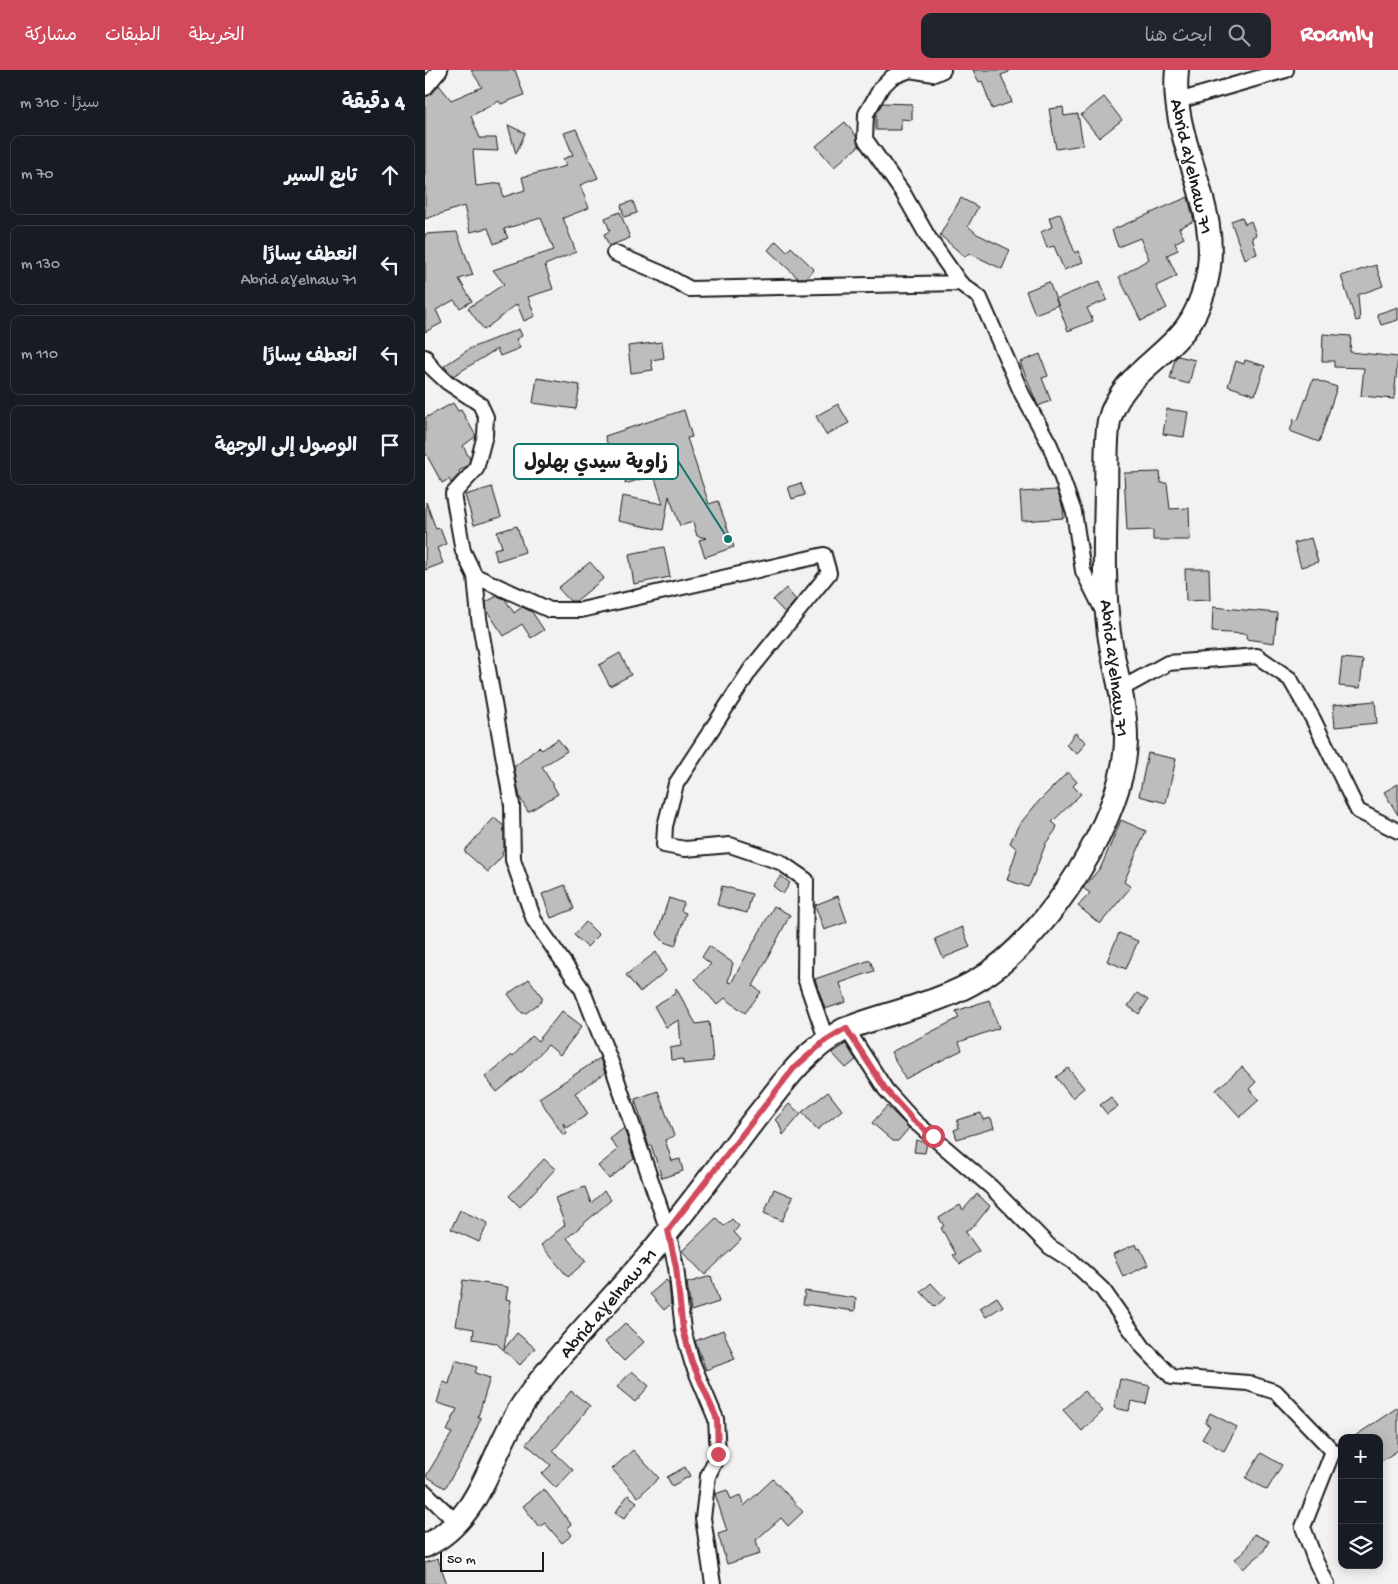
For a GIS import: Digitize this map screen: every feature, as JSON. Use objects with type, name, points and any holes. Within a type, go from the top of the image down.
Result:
[{"type":"main road","name":"Abrid aɣelnaw 71","points":[[425,1546],[443,1537],[471,1507],[520,1409],[537,1383],[668,1230],[794,1068],[826,1040],[846,1028],[964,987],[1002,964],[1041,926],[1071,886],[1091,850],[1115,796],[1124,760],[1126,739],[1125,719],[1108,620],[1105,547],[1106,443],[1109,421],[1112,409],[1131,381],[1186,328],[1197,309],[1206,282],[1210,259],[1209,226],[1203,197],[1182,131],[1177,101],[1177,70]]},
{"type":"street","points":[[425,88],[440,70]]},
{"type":"street","points":[[943,70],[934,74],[910,70],[892,76],[881,88],[866,114],[865,139],[903,193],[928,237],[960,283],[980,298],[1022,394],[1050,444],[1075,512],[1083,571],[1108,620]]},
{"type":"street","points":[[1177,101],[1287,70]]},
{"type":"street","points":[[614,252],[661,273],[689,290],[960,283]]},
{"type":"street","points":[[425,357],[431,367],[447,382],[480,404],[486,417],[485,435],[477,469],[453,494],[463,551],[475,576],[479,618],[512,805],[513,860],[534,920],[582,989],[612,1065],[668,1230],[676,1267],[683,1330],[692,1362],[717,1419],[718,1454],[708,1476],[703,1518],[713,1584]]},
{"type":"street","points":[[475,576],[550,610],[581,610],[824,555],[829,573],[751,669],[676,784],[665,826],[664,845],[685,848],[729,845],[780,862],[806,880],[805,978],[826,1040]]},
{"type":"street","points":[[1119,690],[1168,663],[1257,656],[1290,678],[1313,718],[1358,811],[1398,831]]},
{"type":"street","points":[[846,1028],[886,1090],[908,1115],[991,1187],[1051,1247],[1072,1261],[1103,1290],[1143,1347],[1172,1377],[1248,1383],[1276,1392],[1333,1451],[1303,1527],[1315,1560],[1327,1584]]},
{"type":"street","points":[[425,1492],[457,1523]]},
{"type":"building","points":[[471,70],[515,70],[524,95],[501,104],[499,101],[471,116],[480,138],[496,138],[498,151],[473,150],[476,186],[501,183],[503,197],[525,190],[522,177],[566,166],[563,159],[573,155],[564,133],[576,129],[598,178],[580,185],[589,208],[563,218],[576,252],[545,265],[553,289],[528,297],[535,316],[524,321],[517,304],[484,330],[468,308],[504,284],[493,270],[554,250],[541,218],[504,229],[508,238],[494,244],[488,228],[470,232],[464,206],[425,219],[425,97],[431,94],[439,85],[451,100],[482,87]]},
{"type":"building","points":[[973,70],[1009,70],[1009,72],[1001,75],[1012,102],[992,109],[982,81],[979,82]]},
{"type":"building","points":[[1104,97],[1122,120],[1099,138],[1081,115]]},
{"type":"building","points":[[882,103],[912,104],[912,120],[901,119],[901,130],[876,130],[876,113]]},
{"type":"building","points":[[1063,107],[1064,116],[1078,114],[1083,145],[1056,149],[1049,109]]},
{"type":"building","points":[[845,122],[856,136],[859,146],[834,167],[816,146]]},
{"type":"building","points":[[508,125],[525,133],[516,154]]},
{"type":"building","points":[[1188,197],[1194,221],[1179,228],[1184,238],[1175,243],[1178,250],[1167,255],[1177,276],[1156,286],[1167,308],[1141,321],[1119,277],[1149,259],[1140,238],[1118,247],[1112,230]]},
{"type":"building","points":[[961,198],[978,207],[968,226],[977,234],[1010,250],[1002,269],[969,253],[965,257],[940,235]]},
{"type":"building","points":[[633,201],[637,213],[624,217],[621,205]]},
{"type":"building","points":[[620,212],[630,238],[609,246],[604,234],[610,231],[605,218]]},
{"type":"building","points":[[1060,213],[1075,253],[1078,251],[1083,262],[1064,270],[1054,246],[1047,248],[1041,232],[1052,227],[1049,218]]},
{"type":"building","points":[[1242,217],[1245,224],[1251,221],[1256,235],[1252,237],[1257,254],[1244,259],[1231,221]]},
{"type":"building","points":[[457,232],[473,275],[459,279],[472,301],[460,308],[454,300],[436,310],[442,323],[425,332],[425,234]]},
{"type":"building","points":[[776,241],[787,252],[791,247],[814,269],[806,278],[798,278],[768,250]]},
{"type":"building","points":[[1376,265],[1383,286],[1358,295],[1360,320],[1356,321],[1341,276]]},
{"type":"building","points":[[1100,281],[1107,300],[1087,308],[1093,321],[1068,331],[1056,299]]},
{"type":"building","points":[[1049,282],[1058,305],[1035,314],[1026,291]]},
{"type":"building","points":[[1398,307],[1398,320],[1381,325],[1377,314]]},
{"type":"building","points":[[519,329],[522,336],[516,339],[520,348],[500,356],[497,349],[453,376],[444,366],[471,348]]},
{"type":"building","points":[[1323,334],[1351,336],[1350,352],[1398,357],[1394,399],[1361,396],[1364,368],[1334,367],[1334,361],[1322,361]]},
{"type":"building","points":[[662,342],[664,358],[651,360],[653,370],[631,373],[628,346]]},
{"type":"building","points":[[1040,354],[1048,376],[1042,378],[1051,401],[1038,406],[1020,362]]},
{"type":"building","points":[[1178,356],[1195,360],[1189,384],[1170,379],[1175,359]]},
{"type":"building","points":[[1245,360],[1265,366],[1255,395],[1228,386],[1236,361],[1244,364]]},
{"type":"building","points":[[537,378],[580,385],[576,409],[533,403]]},
{"type":"building","points":[[1313,379],[1337,387],[1319,442],[1290,431],[1294,419],[1298,420]]},
{"type":"building","points":[[453,403],[458,411],[461,410],[476,436],[463,446],[470,459],[468,465],[459,471],[460,473],[451,483],[449,479],[442,483],[425,452],[425,418]]},
{"type":"building","points":[[838,404],[849,423],[826,435],[816,416]]},
{"type":"building","points":[[1167,409],[1188,412],[1184,437],[1163,434]]},
{"type":"building","points":[[684,410],[692,437],[687,438],[709,504],[718,501],[734,547],[705,557],[699,540],[707,538],[697,536],[693,522],[680,526],[669,496],[663,530],[618,521],[622,496],[663,504],[654,475],[625,484],[626,475],[618,478],[605,436]]},
{"type":"building","points":[[1160,472],[1161,483],[1167,483],[1170,509],[1189,508],[1190,540],[1153,540],[1153,530],[1127,531],[1124,473]]},
{"type":"building","points":[[801,483],[805,495],[792,499],[788,487]]},
{"type":"building","points":[[492,487],[501,517],[474,525],[465,495]]},
{"type":"building","points":[[1057,490],[1064,518],[1022,521],[1020,492]]},
{"type":"building","points":[[426,502],[436,529],[440,528],[446,544],[437,548],[443,563],[425,570]]},
{"type":"building","points":[[517,526],[525,552],[497,561],[494,549],[502,547],[497,532]]},
{"type":"building","points":[[1311,538],[1318,562],[1301,567],[1294,543]]},
{"type":"building","points":[[664,547],[670,577],[634,584],[629,554]]},
{"type":"building","points":[[590,562],[604,578],[576,601],[570,601],[558,588]]},
{"type":"building","points":[[1185,569],[1209,569],[1210,600],[1186,601]]},
{"type":"building","points":[[786,588],[796,600],[785,613],[773,600]]},
{"type":"building","points":[[497,596],[505,599],[514,613],[522,607],[532,612],[544,630],[531,638],[522,624],[504,636],[487,611],[486,602]]},
{"type":"building","points":[[1213,607],[1277,613],[1274,643],[1246,639],[1247,634],[1212,632]]},
{"type":"building","points":[[620,653],[631,675],[610,686],[599,665]]},
{"type":"building","points":[[1342,658],[1363,660],[1360,688],[1339,686]]},
{"type":"building","points":[[1375,701],[1377,723],[1335,727],[1333,705]]},
{"type":"building","points":[[1075,733],[1086,742],[1077,754],[1066,745]]},
{"type":"building","points":[[558,739],[567,751],[542,767],[558,794],[528,812],[520,798],[514,767],[539,747],[542,750]]},
{"type":"building","points":[[1148,753],[1176,759],[1166,803],[1139,796]]},
{"type":"building","points":[[1068,772],[1077,782],[1073,786],[1081,794],[1052,822],[1057,826],[1046,843],[1028,887],[1007,880],[1017,849],[1010,843],[1018,826],[1039,801]]},
{"type":"building","points":[[1398,784],[1398,815],[1384,792]]},
{"type":"building","points":[[494,818],[504,826],[504,850],[503,855],[488,872],[464,851]]},
{"type":"building","points":[[1121,820],[1146,831],[1124,882],[1131,887],[1100,924],[1078,906],[1090,893],[1083,888],[1101,867]]},
{"type":"building","points":[[781,876],[790,883],[783,894],[773,886]]},
{"type":"building","points":[[565,885],[574,909],[551,918],[542,894]]},
{"type":"building","points":[[722,886],[752,894],[747,913],[717,905]]},
{"type":"building","points":[[838,896],[847,922],[824,930],[815,905]]},
{"type":"building","points":[[669,898],[684,903],[681,911],[686,913],[675,946],[664,942],[657,934]]},
{"type":"building","points":[[774,906],[790,915],[753,986],[761,992],[745,1013],[725,998],[717,1005],[695,979],[711,964],[702,957],[709,946],[733,963],[728,982],[731,983]]},
{"type":"building","points":[[586,922],[599,935],[587,947],[574,935]]},
{"type":"building","points":[[962,927],[970,947],[943,958],[935,939]]},
{"type":"building","points":[[1119,933],[1138,941],[1126,969],[1107,961]]},
{"type":"building","points":[[656,952],[666,971],[640,992],[626,975]]},
{"type":"building","points":[[870,960],[874,971],[840,983],[846,1002],[825,1009],[815,979]]},
{"type":"building","points":[[529,979],[542,997],[542,1001],[526,1013],[522,1013],[508,994]]},
{"type":"building","points":[[676,988],[696,1024],[709,1022],[713,1061],[683,1064],[683,1059],[671,1060],[670,1048],[681,1046],[679,1020],[666,1027],[654,1006],[676,993]]},
{"type":"building","points":[[1137,993],[1148,1000],[1139,1014],[1128,1006]]},
{"type":"building","points":[[989,1000],[999,1028],[959,1042],[962,1050],[905,1079],[891,1052],[959,1018],[956,1011]]},
{"type":"building","points":[[562,1011],[582,1026],[560,1055],[548,1045],[524,1070],[497,1092],[485,1077],[513,1056],[532,1036],[538,1041]]},
{"type":"building","points":[[846,1044],[856,1060],[846,1068],[832,1053]]},
{"type":"building","points":[[600,1058],[605,1073],[575,1093],[588,1114],[567,1128],[563,1123],[567,1134],[563,1135],[539,1098]]},
{"type":"building","points":[[1242,1067],[1256,1082],[1249,1089],[1259,1100],[1240,1117],[1216,1090]]},
{"type":"building","points":[[1068,1068],[1084,1088],[1072,1098],[1056,1077]]},
{"type":"building","points":[[658,1091],[674,1136],[665,1140],[672,1161],[680,1159],[683,1171],[662,1178],[651,1145],[649,1147],[635,1099]]},
{"type":"building","points":[[828,1092],[842,1110],[817,1130],[802,1112]]},
{"type":"building","points":[[1111,1097],[1118,1106],[1107,1114],[1100,1105]]},
{"type":"building","points":[[789,1104],[801,1114],[783,1135],[779,1123],[775,1120]]},
{"type":"building","points":[[887,1106],[909,1128],[898,1141],[893,1141],[872,1123]]},
{"type":"building","points":[[981,1113],[983,1120],[991,1118],[994,1128],[957,1139],[954,1130],[959,1128],[957,1120]]},
{"type":"building","points":[[624,1128],[634,1159],[609,1179],[598,1166],[618,1150],[610,1139]]},
{"type":"building","points":[[916,1140],[927,1143],[925,1153],[914,1152]]},
{"type":"building","points":[[544,1159],[555,1169],[520,1207],[509,1196]]},
{"type":"building","points":[[585,1187],[591,1203],[604,1191],[611,1200],[567,1238],[586,1261],[568,1277],[541,1245],[565,1225],[555,1198]]},
{"type":"building","points":[[774,1189],[793,1197],[782,1221],[764,1213]]},
{"type":"building","points":[[977,1194],[990,1206],[974,1226],[965,1231],[979,1251],[960,1264],[953,1255],[956,1254],[941,1228],[944,1226],[939,1218],[960,1205],[963,1210]]},
{"type":"building","points":[[460,1210],[488,1223],[479,1242],[451,1229]]},
{"type":"building","points":[[716,1218],[724,1226],[732,1219],[739,1226],[734,1232],[741,1240],[705,1275],[682,1251]]},
{"type":"building","points":[[1136,1244],[1148,1265],[1123,1277],[1113,1254]]},
{"type":"building","points":[[711,1276],[719,1302],[691,1311],[687,1283]]},
{"type":"building","points":[[463,1280],[508,1287],[506,1299],[511,1300],[504,1349],[517,1333],[535,1348],[520,1365],[496,1343],[473,1339],[474,1329],[456,1326]]},
{"type":"building","points":[[666,1280],[669,1283],[671,1304],[664,1310],[650,1294]]},
{"type":"building","points":[[931,1283],[945,1298],[935,1307],[921,1292]]},
{"type":"building","points":[[805,1291],[856,1298],[855,1311],[803,1304]]},
{"type":"building","points":[[997,1297],[1003,1306],[986,1317],[980,1308]]},
{"type":"building","points":[[625,1323],[644,1342],[624,1361],[605,1342]]},
{"type":"building","points":[[723,1330],[735,1359],[706,1370],[695,1341]]},
{"type":"building","points":[[455,1360],[477,1367],[475,1373],[490,1378],[478,1417],[481,1418],[466,1453],[445,1488],[426,1476],[452,1433],[447,1431],[457,1409],[437,1403],[443,1382],[449,1384]]},
{"type":"building","points":[[632,1371],[649,1386],[635,1402],[617,1387]]},
{"type":"building","points":[[1120,1379],[1150,1386],[1146,1404],[1131,1401],[1129,1411],[1114,1408]]},
{"type":"building","points":[[571,1391],[590,1406],[553,1451],[573,1470],[556,1488],[542,1474],[551,1465],[526,1444]]},
{"type":"building","points":[[1084,1391],[1103,1411],[1082,1431],[1063,1410]]},
{"type":"building","points":[[1398,1407],[1398,1450],[1383,1460],[1383,1434],[1358,1434]]},
{"type":"building","points":[[1210,1413],[1237,1427],[1224,1451],[1202,1439],[1210,1426],[1205,1423]]},
{"type":"building","points":[[633,1450],[659,1478],[638,1497],[612,1469]]},
{"type":"building","points":[[1261,1453],[1282,1465],[1267,1490],[1246,1478]]},
{"type":"building","points":[[685,1467],[690,1476],[672,1486],[667,1477]]},
{"type":"building","points":[[773,1479],[803,1512],[788,1526],[781,1518],[756,1540],[760,1554],[727,1564],[718,1534],[727,1531],[715,1494],[727,1490],[731,1499],[740,1495],[744,1506]]},
{"type":"building","points":[[544,1489],[571,1524],[567,1528],[572,1535],[562,1543],[545,1523],[539,1527],[523,1506]]},
{"type":"building","points":[[628,1495],[637,1502],[624,1519],[615,1513]]},
{"type":"building","points":[[1254,1534],[1269,1541],[1263,1552],[1243,1569],[1235,1559],[1244,1552]]},
{"type":"building","points":[[438,1559],[447,1584],[425,1584],[425,1563]]},
{"type":"place","name":"زاوية سيدي بهلول","points":[[728,539]]},
{"type":"route","points":[[718,1454],[717,1419],[692,1362],[683,1330],[678,1303],[676,1267],[668,1230],[794,1068],[808,1053],[846,1028],[886,1090],[914,1121],[933,1136]]}]
